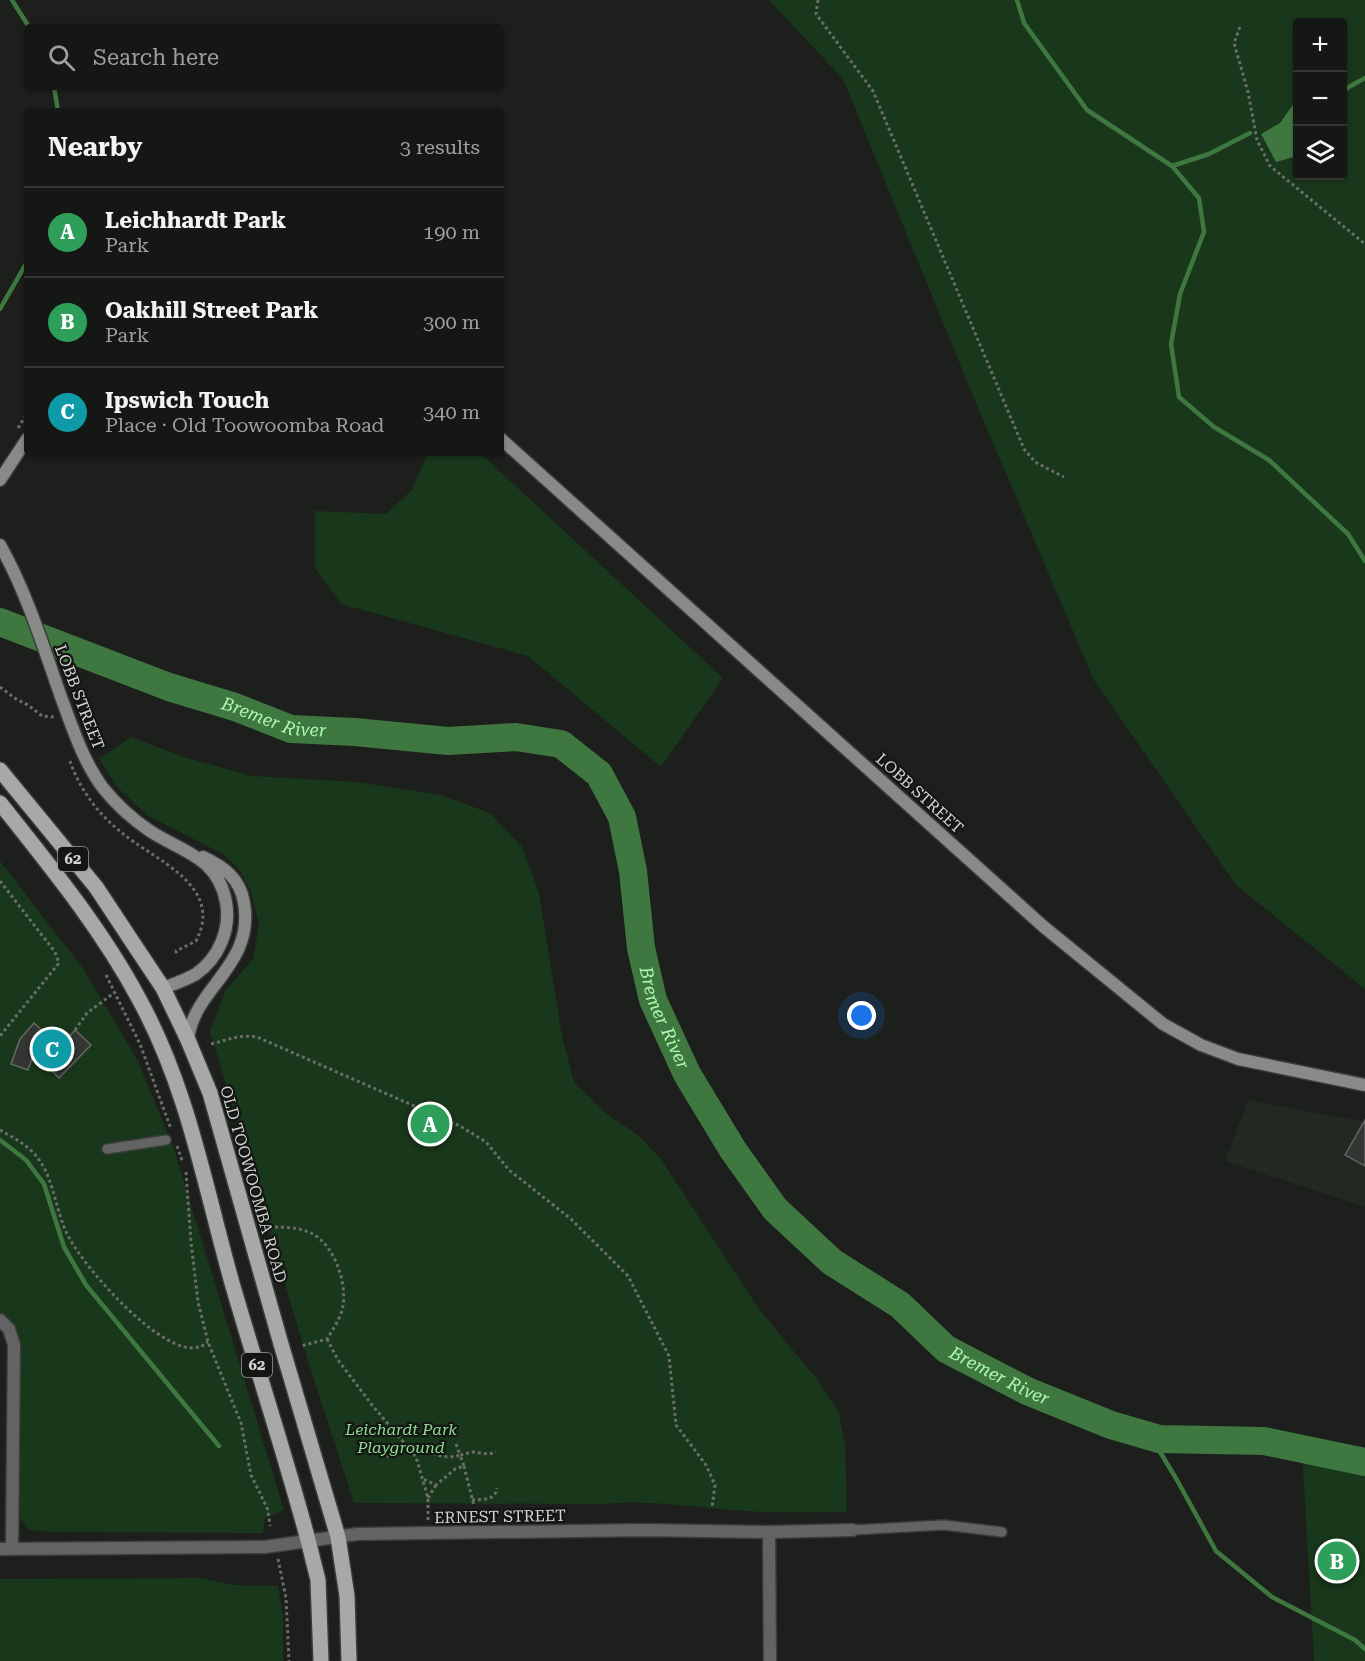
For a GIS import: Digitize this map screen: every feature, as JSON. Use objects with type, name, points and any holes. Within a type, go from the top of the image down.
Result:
[{"type":"main road","name":"LOBB STREET","points":[[504,442],[1044,927],[1163,1024],[1201,1045],[1238,1059],[1365,1084]]},
{"type":"main road","points":[[0,480],[24,444]]},
{"type":"main road","name":"LOBB STREET","points":[[0,546],[18,581],[85,759],[118,806],[148,830],[206,863],[220,883],[226,903],[226,926],[218,950],[204,968],[190,977],[163,988]]},
{"type":"main road","name":"OLD TOOWOOMBA ROAD","points":[[0,770],[96,887],[163,988],[210,1094],[280,1344],[338,1537],[347,1596],[349,1661]]},
{"type":"main road","name":"62","points":[[0,803],[76,899],[139,999],[175,1074],[209,1188],[232,1281],[309,1540],[318,1580],[321,1661]]},
{"type":"main road","points":[[188,851],[220,866],[234,878],[243,894],[246,917],[238,951],[226,972],[195,1014],[188,1040]]},
{"type":"main road","points":[[139,999],[163,988]]},
{"type":"street","points":[[0,1320],[9,1329],[14,1345],[6,1549]]},
{"type":"street","name":"ERNEST STREET","points":[[6,1549],[254,1547],[357,1534],[853,1530]]},
{"type":"street","points":[[769,1532],[770,1661]]},
{"type":"lane","points":[[107,1149],[166,1140]]},
{"type":"lane","name":"ERNEST STREET","points":[[853,1530],[945,1525],[1002,1532]]},
{"type":"path","points":[[818,0],[816,14],[873,91],[1024,449],[1035,462],[1064,477]]},
{"type":"path","points":[[1240,27],[1234,43],[1248,93],[1257,140],[1270,166],[1365,244]]},
{"type":"path","points":[[0,687],[42,716],[55,717]]},
{"type":"path","points":[[0,881],[55,952],[59,963],[0,1036]]},
{"type":"path","points":[[107,977],[140,1044],[186,1170],[198,1302],[208,1342],[241,1423],[251,1475],[268,1510],[270,1526]]},
{"type":"path","points":[[75,1030],[87,1013],[114,993]]},
{"type":"path","points":[[211,1044],[247,1035],[257,1037],[460,1126],[486,1142],[509,1170],[571,1219],[628,1276],[669,1356],[676,1425],[706,1465],[714,1485],[712,1508]]},
{"type":"path","points":[[0,1130],[13,1137],[37,1157],[48,1177],[70,1240],[118,1299],[152,1330],[176,1343],[189,1348],[208,1342]]},
{"type":"path","points":[[274,1227],[297,1228],[312,1233],[323,1242],[338,1268],[343,1288],[343,1305],[339,1319],[327,1339],[301,1346]]},
{"type":"path","points":[[327,1339],[338,1360],[416,1457],[428,1498],[427,1533]]},
{"type":"path","points":[[456,1444],[474,1506]]},
{"type":"path","points":[[387,1457],[397,1451],[410,1448],[424,1449],[452,1458],[472,1452],[489,1454],[496,1452]]},
{"type":"path","points":[[428,1498],[436,1485],[455,1469],[464,1466]]},
{"type":"path","points":[[423,1479],[436,1485]]},
{"type":"path","points":[[472,1500],[490,1498],[495,1495],[497,1488]]},
{"type":"path","points":[[278,1557],[286,1598],[289,1661]]},
{"type":"shaded area","points":[[1293,105],[1293,157],[1276,162],[1261,134],[1280,123]]},
{"type":"shaded area","points":[[1248,1100],[1365,1122],[1365,1207],[1225,1161]]},
{"type":"green space","points":[[769,0],[1365,0],[1365,989],[1236,885],[1094,680],[983,420],[843,79]]},
{"type":"green space","points":[[427,456],[483,456],[723,678],[661,767],[528,656],[341,604],[315,568],[315,511],[386,514],[412,490]]},
{"type":"green space","name":"Leichardt Park Playground","points":[[131,737],[184,757],[252,776],[357,782],[441,795],[490,813],[522,847],[539,893],[562,1036],[574,1082],[607,1114],[638,1135],[661,1159],[757,1306],[819,1382],[838,1411],[845,1444],[847,1512],[764,1512],[643,1503],[354,1503],[307,1358],[210,1031],[225,991],[253,959],[259,924],[250,889],[239,869],[223,854],[148,816],[118,788],[99,759]]},
{"type":"green space","points":[[0,861],[85,971],[138,1061],[174,1149],[284,1510],[265,1518],[263,1533],[52,1532],[29,1530],[18,1515],[17,1343],[0,1317]]},
{"type":"green space","points":[[1302,1449],[1365,1462],[1365,1661],[1314,1661]]},
{"type":"green space","points":[[200,1578],[234,1585],[278,1586],[283,1615],[283,1661],[0,1661],[0,1579]]},
{"type":"building","points":[[34,1023],[48,1036],[52,1031],[64,1042],[75,1030],[91,1045],[59,1078],[34,1053],[28,1070],[11,1064],[20,1039]]},
{"type":"building","points":[[1365,1120],[1365,1166],[1345,1155]]},
{"type":"waterway","points":[[12,0],[27,24]]},
{"type":"waterway","points":[[1017,0],[1024,23],[1087,110],[1172,166],[1199,198],[1204,232],[1180,294],[1171,344],[1179,397],[1214,427],[1269,460],[1348,534],[1365,561]]},
{"type":"waterway","points":[[1347,88],[1365,78]]},
{"type":"waterway","points":[[54,90],[58,108]]},
{"type":"waterway","points":[[1172,166],[1209,154],[1250,133]]},
{"type":"waterway","points":[[0,309],[24,267]]},
{"type":"waterway","name":"Bremer River","points":[[0,622],[169,687],[235,707],[291,729],[355,732],[448,741],[516,737],[561,744],[599,774],[622,817],[633,871],[641,948],[653,1000],[687,1074],[733,1150],[775,1209],[832,1262],[900,1305],[946,1349],[1027,1391],[1111,1425],[1159,1439],[1264,1441],[1365,1462]]},
{"type":"waterway","points":[[0,1140],[26,1160],[44,1184],[64,1247],[86,1285],[219,1446]]},
{"type":"waterway","points":[[1151,1437],[1216,1551],[1272,1597],[1355,1640],[1365,1649]]},
{"type":"place","name":"Ipswich Touch","points":[[52,1049]]},
{"type":"place","name":"Leichhardt Park","points":[[430,1124]]},
{"type":"place","name":"Oakhill Street Park","points":[[1337,1561]]}]
